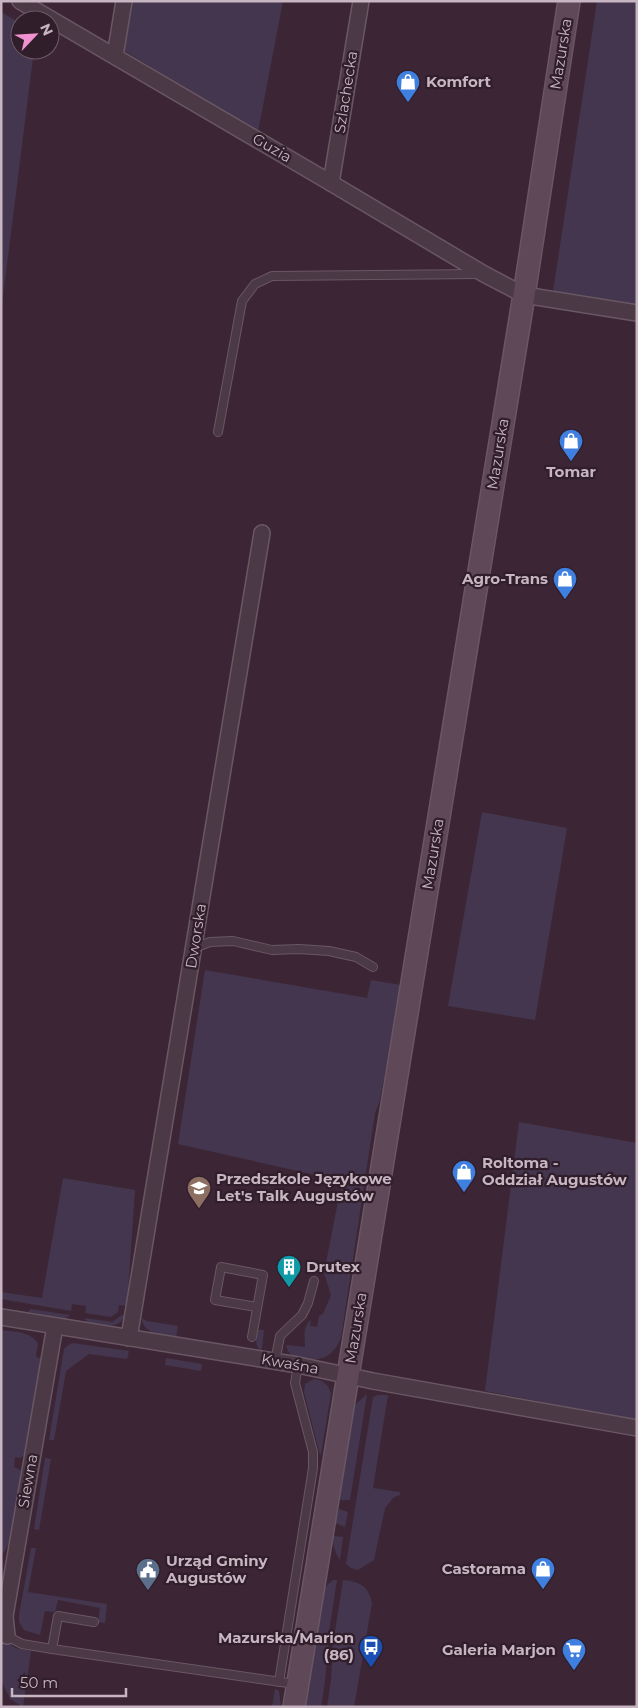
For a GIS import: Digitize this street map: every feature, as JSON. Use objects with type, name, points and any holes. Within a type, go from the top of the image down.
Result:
[{"type":"main road","name":"Mazurska","points":[[294,1707],[288,1683],[348,1375],[524,296],[569,1]]},
{"type":"street","name":"Guzia","points":[[20,1],[524,296]]},
{"type":"street","points":[[115,56],[124,1]]},
{"type":"street","name":"Szlachecka","points":[[331,183],[361,1]]},
{"type":"street","points":[[524,296],[637,313]]},
{"type":"street","name":"Dworska","points":[[129,1338],[262,533]]},
{"type":"street","name":"Kwaśna","points":[[1,1317],[298,1365],[637,1428]]},
{"type":"street","name":"Siewna","points":[[7,1636],[5,1616],[7,1567],[55,1326]]},
{"type":"lane","points":[[218,432],[242,300],[255,284],[272,276],[484,274]]},
{"type":"lane","points":[[194,948],[210,942],[233,941],[272,950],[329,951],[356,957],[373,967]]},
{"type":"lane","points":[[252,1337],[263,1275],[221,1267],[215,1300],[257,1307]]},
{"type":"lane","points":[[275,1362],[280,1336],[302,1314],[308,1303],[314,1281]]},
{"type":"lane","points":[[7,1636],[22,1644],[288,1683],[313,1468],[312,1452],[295,1383],[298,1365]]},
{"type":"lane","points":[[52,1649],[58,1616],[94,1622]]},
{"type":"shaded area","points":[[131,1],[283,1],[258,132],[123,50]]},
{"type":"shaded area","points":[[597,1],[637,1],[637,306],[553,292]]},
{"type":"shaded area","points":[[1,12],[10,17],[10,60],[33,60],[1,312]]},
{"type":"shaded area","points":[[482,812],[567,828],[535,1020],[448,1006]]},
{"type":"shaded area","points":[[205,970],[367,998],[371,980],[401,985],[380,1100],[375,1113],[341,1338],[332,1352],[321,1358],[308,1359],[292,1356],[286,1345],[305,1347],[306,1326],[311,1320],[310,1326],[317,1327],[319,1316],[323,1314],[331,1295],[324,1273],[342,1181],[178,1144]]},
{"type":"shaded area","points":[[519,1122],[637,1143],[637,1420],[485,1391]]},
{"type":"shaded area","points":[[63,1178],[135,1190],[127,1306],[119,1305],[118,1312],[111,1317],[85,1313],[86,1306],[72,1304],[71,1311],[1,1299],[1,1292],[42,1298]]},
{"type":"shaded area","points":[[31,1309],[70,1315],[65,1319],[28,1312]]},
{"type":"shaded area","points":[[122,1315],[125,1316],[122,1321],[108,1326],[87,1322],[85,1319],[112,1322]]},
{"type":"shaded area","points":[[141,1318],[147,1321],[178,1326],[176,1338],[159,1335],[150,1331],[143,1324]]},
{"type":"shaded area","points":[[1,1330],[30,1336],[38,1343],[36,1357],[43,1359],[26,1454],[20,1458],[15,1457],[14,1467],[23,1473],[13,1530],[6,1550],[1,1555]]},
{"type":"shaded area","points":[[258,1330],[264,1330],[262,1348],[260,1350],[256,1342]]},
{"type":"shaded area","points":[[73,1343],[129,1351],[127,1359],[89,1354],[66,1371],[54,1440],[49,1440],[64,1349]]},
{"type":"shaded area","points":[[166,1358],[202,1364],[201,1371],[165,1365]]},
{"type":"shaded area","points":[[314,1379],[320,1380],[325,1384],[331,1394],[320,1455],[304,1392],[305,1384]]},
{"type":"shaded area","points":[[367,1394],[350,1500],[341,1500],[339,1497],[355,1405]]},
{"type":"shaded area","points":[[388,1395],[373,1488],[400,1492],[400,1495],[394,1497],[385,1508],[374,1560],[358,1570],[346,1564],[373,1397]]},
{"type":"shaded area","points":[[45,1458],[51,1459],[39,1530],[34,1529]]},
{"type":"shaded area","points":[[339,1509],[348,1512],[345,1527],[335,1523]]},
{"type":"shaded area","points":[[334,1536],[343,1537],[340,1560],[334,1547]]},
{"type":"shaded area","points":[[31,1548],[36,1548],[28,1592],[107,1604],[105,1623],[98,1622],[100,1608],[58,1600],[55,1612],[45,1611],[40,1635],[24,1630],[19,1622],[19,1615]]},
{"type":"shaded area","points":[[333,1580],[337,1580],[321,1707],[305,1707],[325,1587]]},
{"type":"shaded area","points":[[343,1580],[359,1583],[366,1588],[372,1603],[354,1707],[327,1707],[333,1644]]},
{"type":"shaded area","points":[[1,1636],[15,1648],[31,1651],[23,1707],[10,1699],[1,1680]]},
{"type":"shaded area","points":[[275,1689],[279,1691],[281,1707],[272,1707]]},
{"type":"place","name":"Komfort","points":[[408,103]]},
{"type":"place","name":"Tomar","points":[[571,462]]},
{"type":"place","name":"Agro-Trans","points":[[565,600]]},
{"type":"place","name":"Roltoma - Oddział Augustów","points":[[464,1193]]},
{"type":"place","name":"Przedszkole Językowe Let's Talk Augustów","points":[[199,1209]]},
{"type":"place","name":"Drutex","points":[[289,1288]]},
{"type":"place","name":"Castorama","points":[[543,1590]]},
{"type":"place","name":"Urząd Gminy Augustów","points":[[148,1591]]},
{"type":"place","name":"Mazurska/Marion (86)","points":[[371,1668]]},
{"type":"place","name":"Galeria Marjon","points":[[574,1671]]}]
